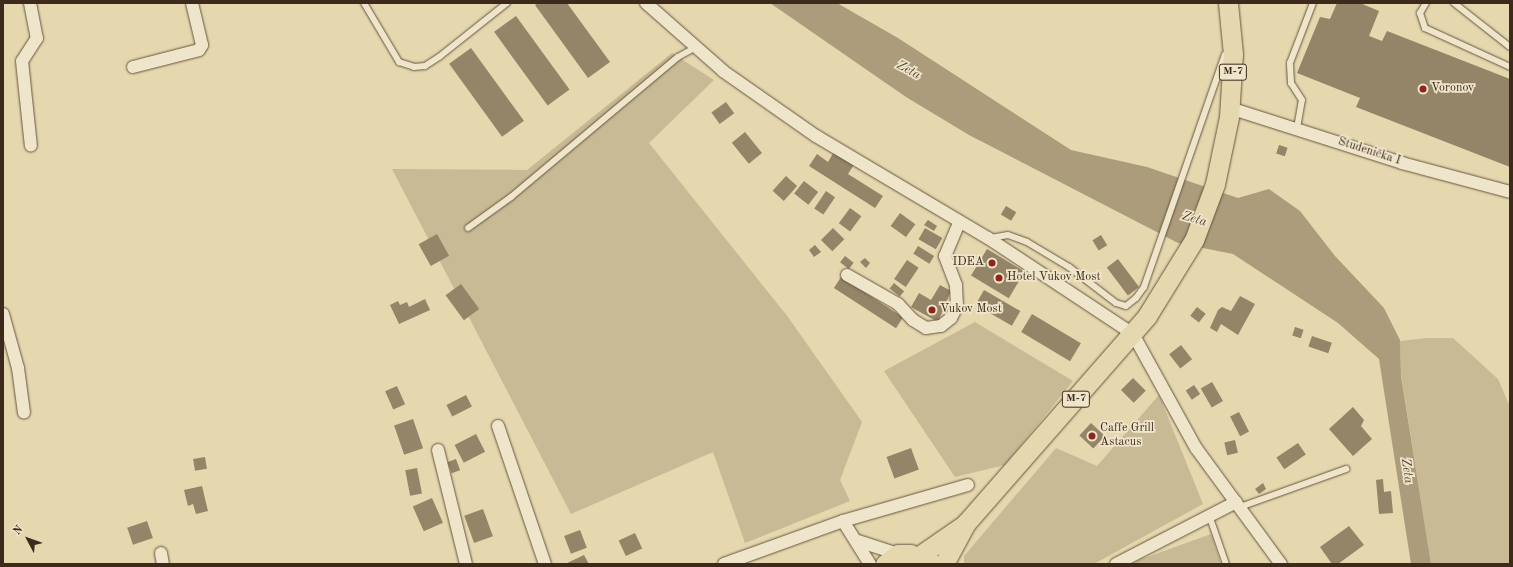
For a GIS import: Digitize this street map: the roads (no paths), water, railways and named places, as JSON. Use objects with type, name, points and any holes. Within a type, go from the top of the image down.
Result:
[{"type":"main road","name":"M-7","points":[[891,559],[926,560],[966,523],[1133,334],[1178,269],[1208,207],[1226,140],[1230,108],[1232,36],[1228,3]]},
{"type":"main road","name":"M-7","points":[[944,564],[966,523]]},
{"type":"street","points":[[30,3],[37,38],[22,61],[31,146]]},
{"type":"street","points":[[134,68],[199,50],[202,45],[192,3]]},
{"type":"street","points":[[646,3],[723,71],[816,136],[959,223],[988,238],[1133,334],[1196,448],[1281,564]]},
{"type":"street","name":"Studenička I","points":[[1230,108],[1297,128],[1402,163],[1510,192]]},
{"type":"street","points":[[847,275],[898,304],[913,320],[926,328],[941,326],[951,318],[957,306],[956,285],[945,256],[959,223]]},
{"type":"street","points":[[3,314],[18,368],[24,413]]},
{"type":"street","points":[[498,426],[545,564]]},
{"type":"street","points":[[438,450],[466,564]]},
{"type":"street","points":[[724,564],[843,521],[968,485]]},
{"type":"street","points":[[1116,564],[1209,515],[1238,505]]},
{"type":"street","points":[[843,521],[858,541],[870,564]]},
{"type":"street","points":[[858,541],[891,559]]},
{"type":"lane","points":[[364,3],[399,62],[414,67],[425,66],[439,57],[507,3]]},
{"type":"lane","points":[[1297,128],[1302,100],[1291,83],[1290,63],[1313,3]]},
{"type":"lane","points":[[1426,3],[1420,13],[1425,28],[1510,67]]},
{"type":"lane","points":[[1454,3],[1510,47]]},
{"type":"lane","points":[[988,238],[1008,235],[1027,242],[1069,267],[1116,303],[1126,306],[1144,287],[1232,36]]},
{"type":"lane","points":[[468,228],[511,197],[678,57],[696,48]]},
{"type":"lane","points":[[1238,505],[1346,469]]},
{"type":"lane","points":[[1209,515],[1226,564]]},
{"type":"water","name":"Zeta","points":[[770,3],[837,3],[898,38],[1071,150],[1147,167],[1238,198],[1269,189],[1300,211],[1335,256],[1384,308],[1400,340],[1401,376],[1431,564],[1411,564],[1379,359],[1338,323],[1233,254],[1178,243],[969,135],[906,97]]},
{"type":"place","name":"Voronov","points":[[1423,89]]},
{"type":"place","name":"IDEA","points":[[992,263]]},
{"type":"place","name":"Hotel Vukov Most","points":[[999,278]]},
{"type":"place","name":"Vukov Most","points":[[932,310]]},
{"type":"place","name":"Caffe Grill Astacus","points":[[1092,436]]}]
